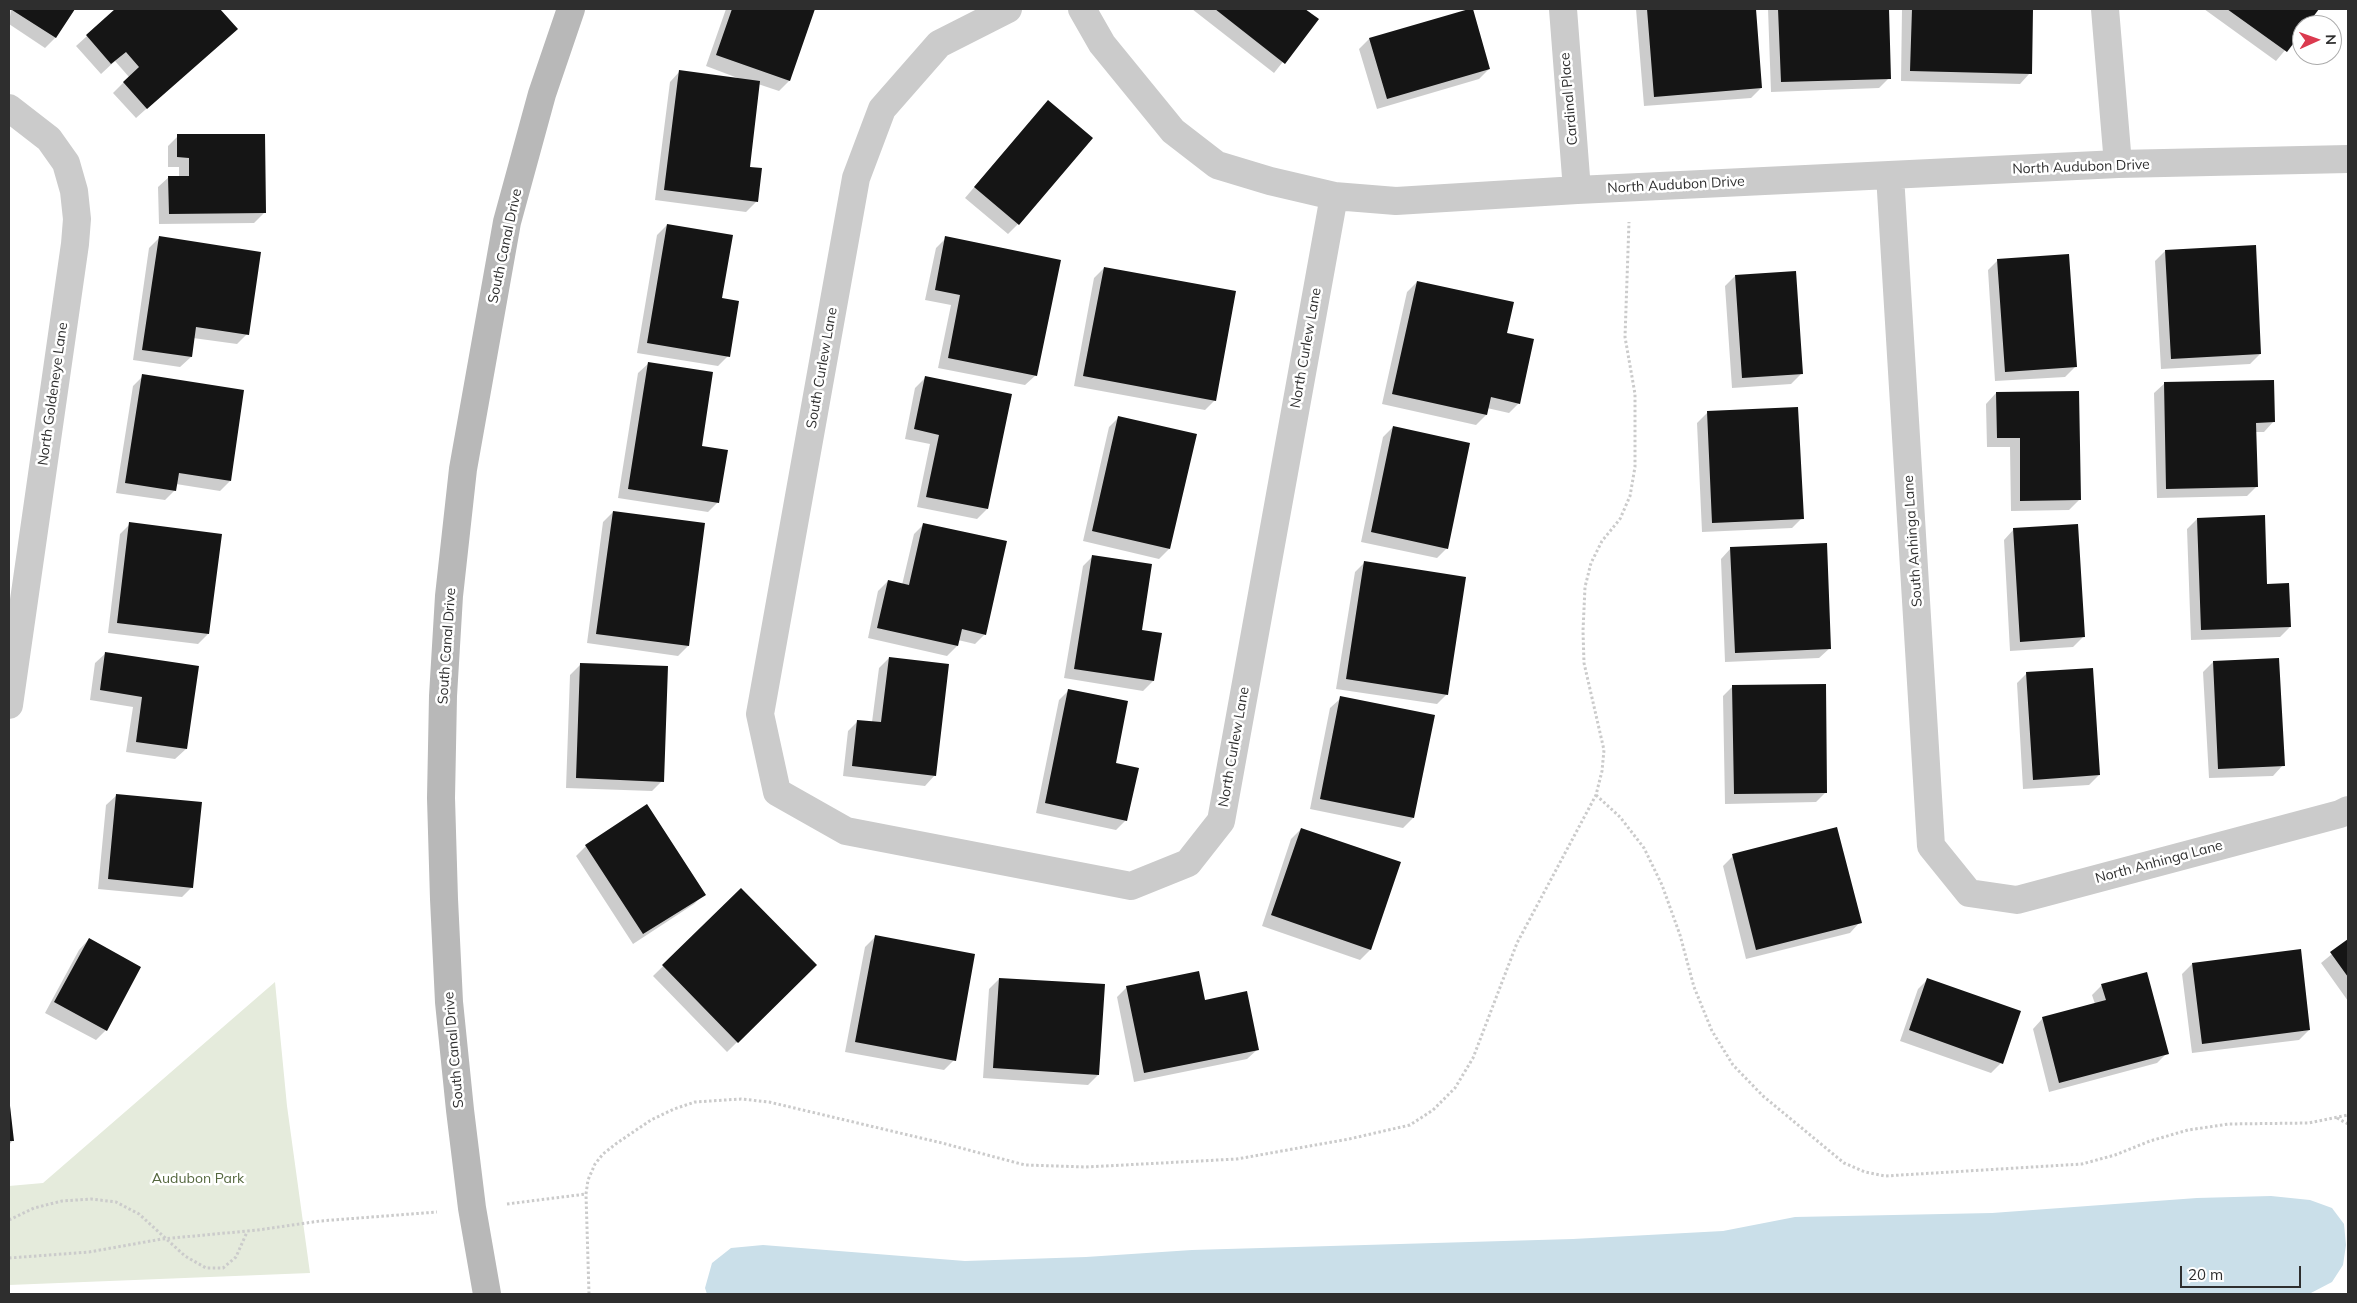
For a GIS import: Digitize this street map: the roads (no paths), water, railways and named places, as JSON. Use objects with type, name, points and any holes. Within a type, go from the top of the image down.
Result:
[{"type":"street","name":"South Canal Drive","points":[[487,1294],[460,1110],[446,955],[441,798],[443,696],[449,596],[463,469],[508,222],[542,94],[571,9]]},
{"type":"street","name":"South Curlew Lane","points":[[777,792],[760,714],[856,178],[882,109],[939,44],[1008,9]]},
{"type":"street","name":"North Audubon Drive","points":[[1082,9],[1102,44],[1173,131],[1217,165],[1334,196],[1396,201],[1577,190],[2118,164],[2348,159]]},
{"type":"street","name":"Cardinal Place","points":[[1562,9],[1577,190]]},
{"type":"street","points":[[2105,9],[2118,164]]},
{"type":"street","name":"North Goldeneye Lane","points":[[9,108],[49,139],[66,163],[74,192],[77,219],[74,254],[9,705]]},
{"type":"street","name":"South Anhinga Lane","points":[[1890,175],[1931,846],[1968,893]]},
{"type":"street","name":"North Curlew Lane","points":[[777,792],[846,831],[1131,886],[1188,863],[1221,821],[1334,196]]},
{"type":"street","name":"North Anhinga Lane","points":[[1968,893],[2017,900],[2340,814],[2348,810]]},
{"type":"water","points":[[2271,1196],[2310,1200],[2332,1208],[2344,1224],[2346,1245],[2343,1265],[2332,1282],[2309,1294],[707,1294],[705,1288],[712,1263],[731,1248],[763,1245],[965,1261],[1086,1257],[1192,1250],[1573,1239],[1723,1231],[1795,1217],[1992,1213],[2197,1198]]},
{"type":"park label","name":"Audubon Park","points":[[198,1179]]}]
